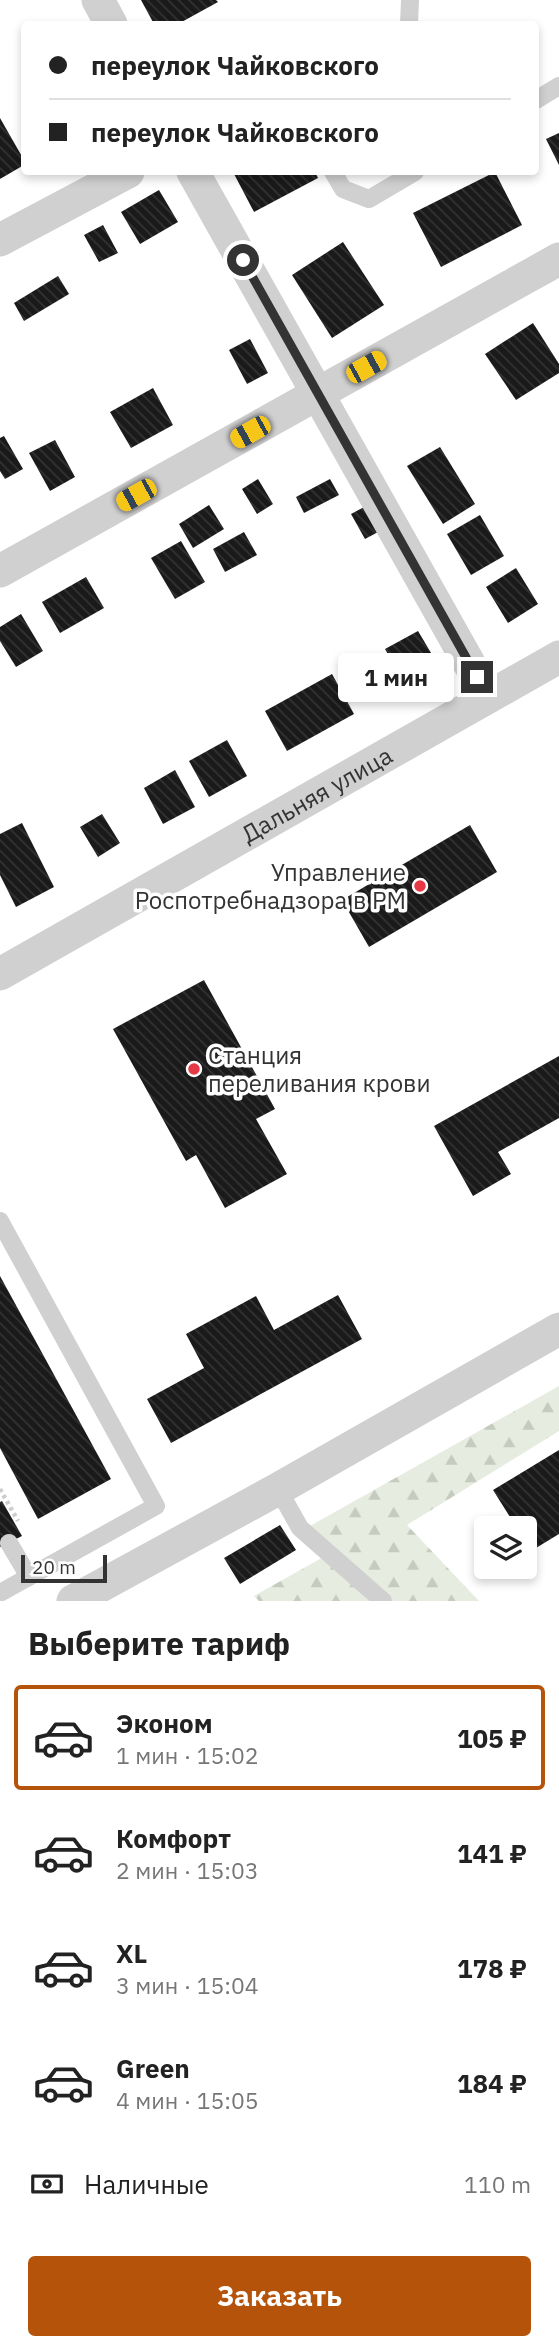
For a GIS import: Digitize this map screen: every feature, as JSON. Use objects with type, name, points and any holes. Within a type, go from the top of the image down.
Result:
[{"type":"street","points":[[98,0],[109,21]]},
{"type":"street","points":[[0,240],[122,175]]},
{"type":"street","points":[[195,175],[488,697]]},
{"type":"street","points":[[0,571],[559,259]]},
{"type":"street","name":"Дальняя улица","points":[[0,974],[559,657]]},
{"type":"street","points":[[73,1601],[278,1489],[559,1329]]},
{"type":"lane","points":[[409,21],[410,0]]},
{"type":"lane","points":[[539,98],[559,86]]},
{"type":"lane","points":[[335,175],[343,189],[369,199],[410,175]]},
{"type":"lane","points":[[0,1221],[156,1506],[0,1594]]},
{"type":"lane","points":[[278,1489],[300,1528],[383,1601]]},
{"type":"lane","points":[[9,1542],[29,1577]]},
{"type":"green space","points":[[559,1386],[559,1431],[407,1525],[479,1601],[259,1601],[254,1596],[327,1555],[310,1526]]},
{"type":"building","points":[[141,0],[218,2],[183,21],[152,21]]},
{"type":"building","points":[[0,118],[21,155],[21,167],[0,179]]},
{"type":"building","points":[[559,133],[559,165],[546,139]]},
{"type":"building","points":[[235,175],[316,175],[318,178],[254,212]]},
{"type":"building","points":[[489,175],[497,175],[522,225],[441,267],[413,213]]},
{"type":"building","points":[[159,190],[178,222],[140,244],[121,212]]},
{"type":"building","points":[[103,225],[118,253],[99,262],[84,235]]},
{"type":"building","points":[[343,242],[384,305],[332,338],[292,275]]},
{"type":"building","points":[[58,276],[69,294],[24,321],[14,303]]},
{"type":"building","points":[[533,323],[559,364],[559,373],[516,400],[485,354]]},
{"type":"building","points":[[250,339],[268,373],[247,384],[229,350]]},
{"type":"building","points":[[153,388],[173,425],[131,448],[110,412]]},
{"type":"building","points":[[4,436],[23,469],[5,479],[0,471],[0,438]]},
{"type":"building","points":[[55,440],[75,477],[50,491],[29,453]]},
{"type":"building","points":[[440,447],[475,504],[443,524],[407,466]]},
{"type":"building","points":[[258,479],[273,504],[257,514],[242,489]]},
{"type":"building","points":[[330,479],[339,495],[304,513],[296,497]]},
{"type":"building","points":[[209,505],[224,529],[193,548],[179,524]]},
{"type":"building","points":[[366,506],[380,531],[365,539],[351,514]]},
{"type":"building","points":[[480,515],[504,556],[471,575],[447,534]]},
{"type":"building","points":[[244,532],[257,555],[225,572],[213,549]]},
{"type":"building","points":[[181,541],[205,582],[175,599],[151,558]]},
{"type":"building","points":[[516,568],[538,604],[508,623],[486,587]]},
{"type":"building","points":[[86,577],[104,608],[60,633],[42,602]]},
{"type":"building","points":[[21,614],[43,651],[16,667],[0,641],[0,627]]},
{"type":"building","points":[[418,631],[440,668],[407,687],[385,649]]},
{"type":"building","points":[[332,674],[354,714],[287,751],[265,711]]},
{"type":"building","points":[[227,740],[247,776],[209,797],[189,761]]},
{"type":"building","points":[[175,770],[195,807],[163,824],[144,788]]},
{"type":"building","points":[[102,814],[120,843],[98,857],[80,827]]},
{"type":"building","points":[[22,823],[54,887],[16,907],[0,875],[0,834]]},
{"type":"building","name":"Управление Роспотребнадзора в РМ","points":[[470,825],[497,872],[369,947],[342,900]]},
{"type":"building","name":"Станция переливания крови","points":[[204,980],[275,1109],[256,1119],[287,1174],[225,1208],[196,1155],[186,1161],[113,1029]]},
{"type":"building","points":[[559,1056],[559,1118],[498,1152],[511,1174],[473,1196],[434,1126]]},
{"type":"building","points":[[0,1276],[111,1479],[38,1519],[0,1448]]},
{"type":"building","points":[[338,1295],[362,1339],[171,1443],[147,1399],[204,1368],[186,1334],[256,1296],[274,1330]]},
{"type":"building","points":[[559,1450],[559,1534],[537,1547],[537,1516],[509,1516],[493,1490]]},
{"type":"building","points":[[2,1501],[22,1536],[0,1547],[0,1502]]},
{"type":"building","points":[[280,1525],[296,1550],[240,1584],[224,1558]]},
{"type":"place","name":"Управление Роспотребнадзора в РМ","points":[[420,886]]},
{"type":"place","name":"Станция переливания крови","points":[[194,1069]]},
{"type":"route","points":[[243,260],[477,677]]}]
